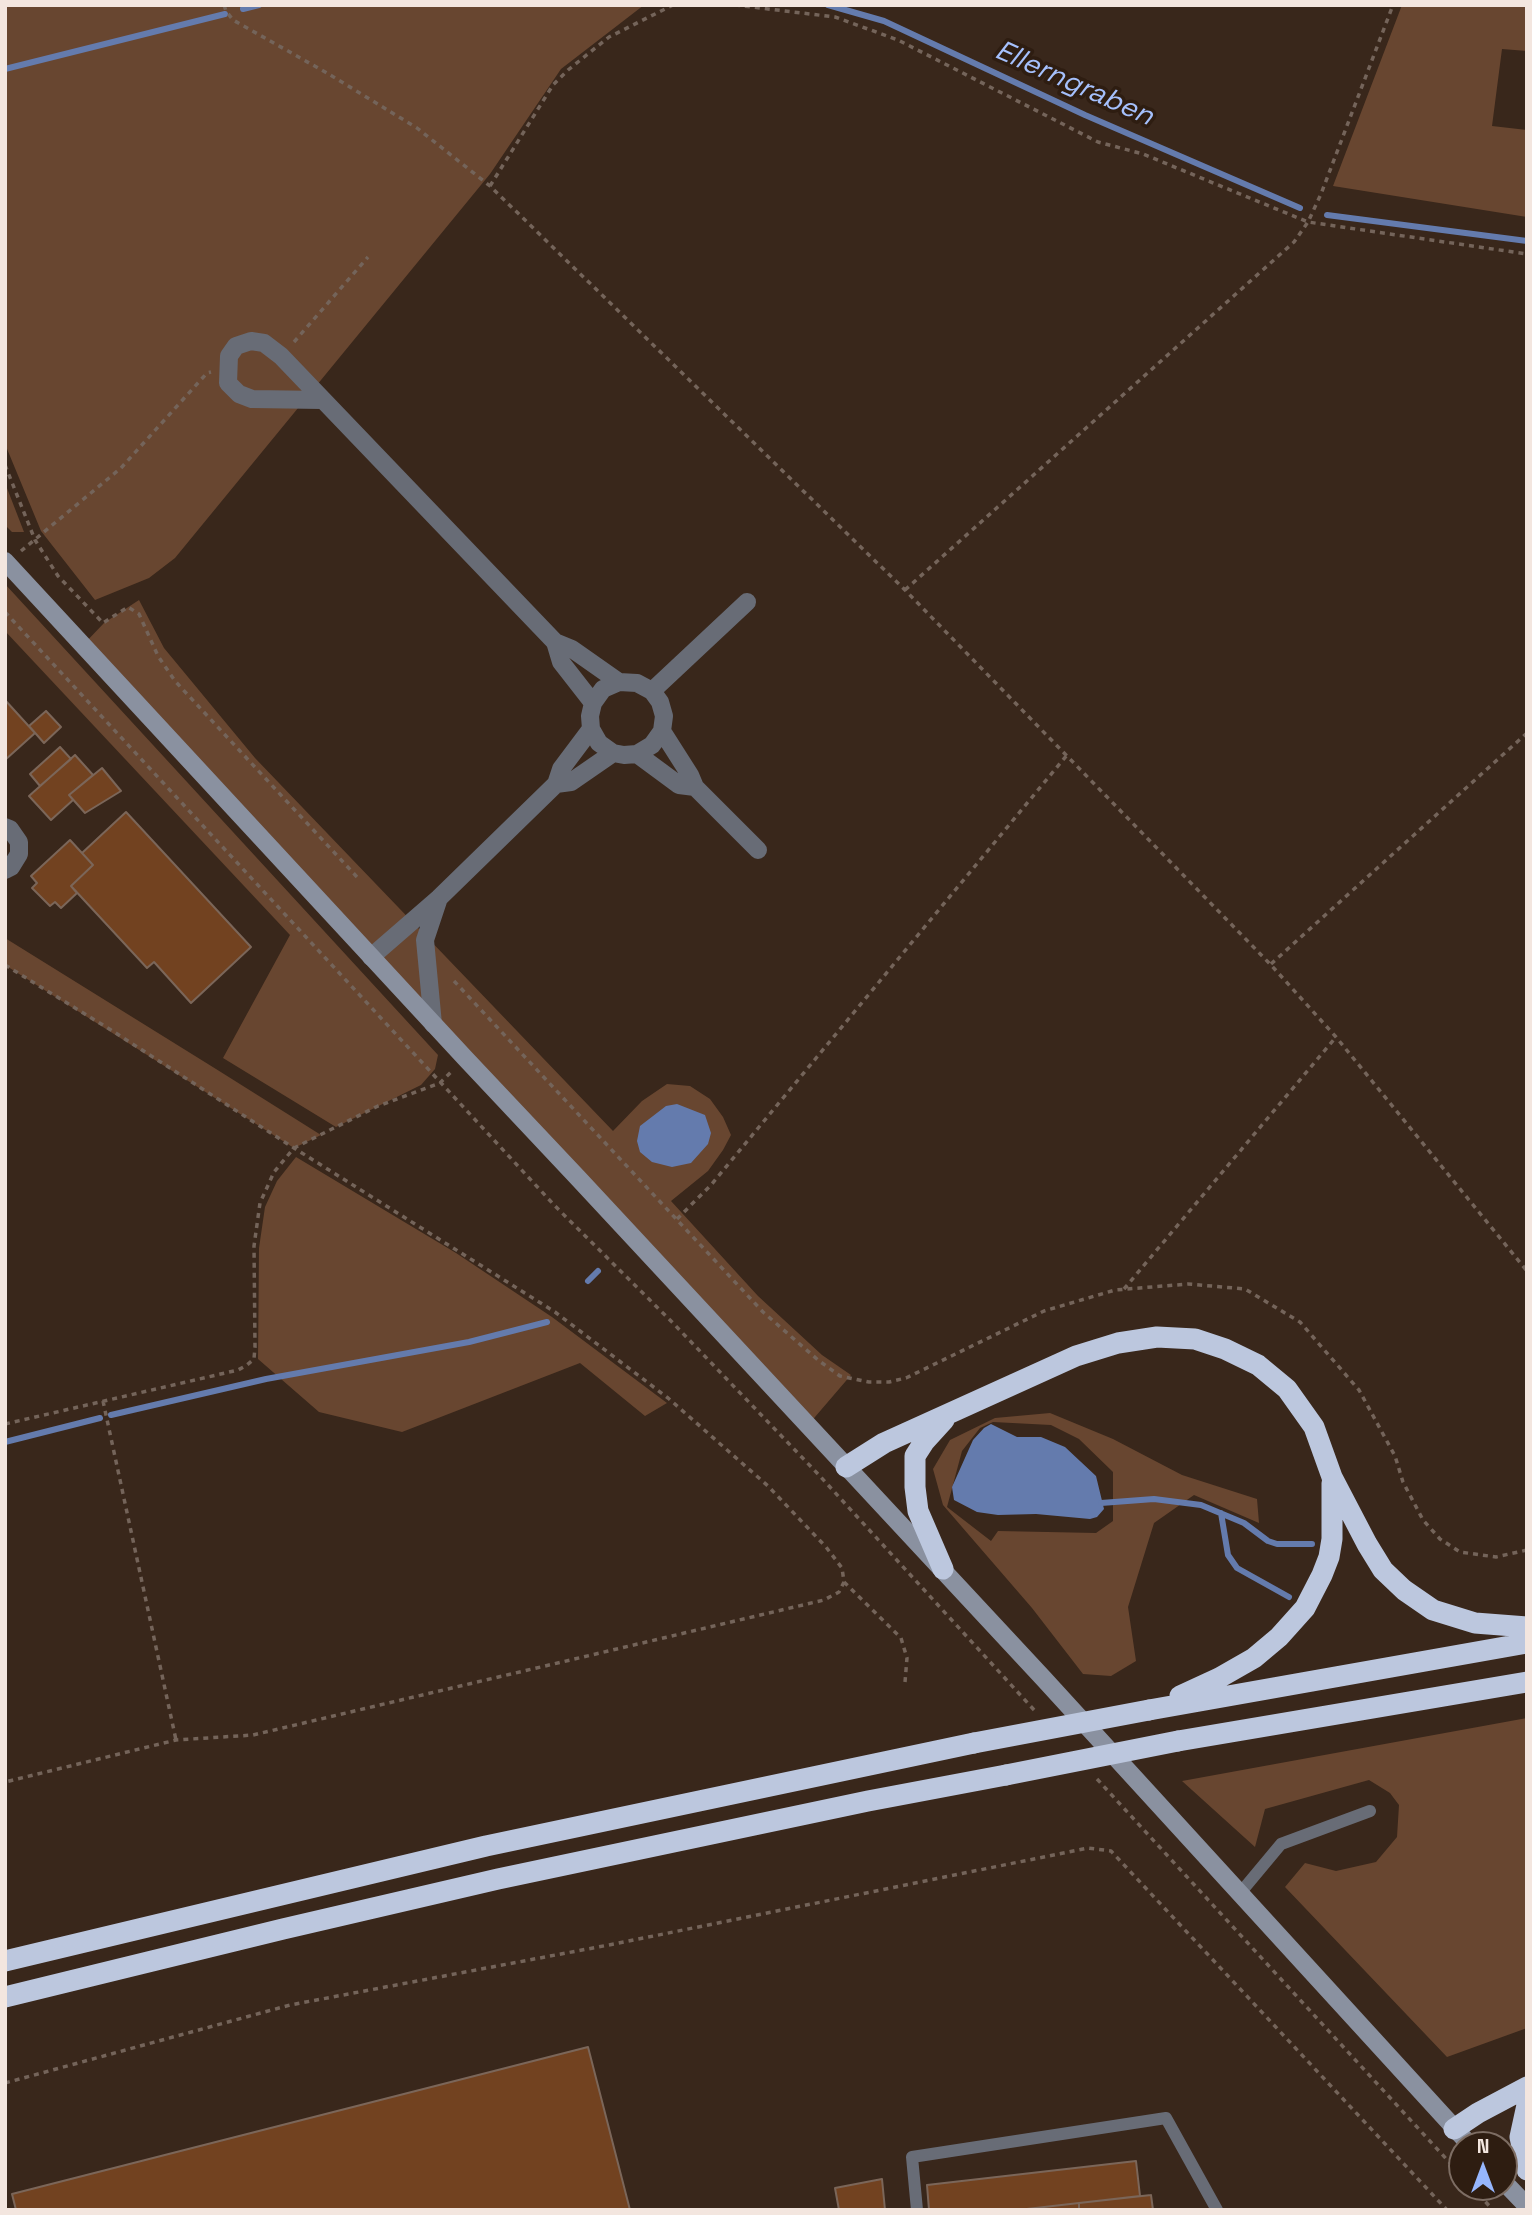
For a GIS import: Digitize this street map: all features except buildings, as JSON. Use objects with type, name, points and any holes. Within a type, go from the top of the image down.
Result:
[{"type":"highway","points":[[846,1467],[884,1443],[1076,1356],[1118,1343],[1157,1337],[1195,1339],[1225,1349],[1258,1365],[1287,1389],[1314,1427],[1332,1477],[1383,1570],[1404,1590],[1433,1610],[1475,1623],[1527,1627]]},
{"type":"highway","points":[[943,1569],[918,1511],[915,1456],[924,1442],[953,1411]]},
{"type":"highway","points":[[1149,1710],[1219,1678],[1254,1658],[1279,1637],[1305,1608],[1329,1557],[1332,1539],[1332,1477]]},
{"type":"highway","points":[[5,1961],[472,1849],[974,1743],[1527,1643]]},
{"type":"highway","points":[[5,1997],[511,1876],[855,1803],[1178,1741],[1527,1682]]},
{"type":"highway","points":[[1454,2129],[1527,2087]]},
{"type":"highway","points":[[1527,2105],[1520,2137],[1527,2170]]},
{"type":"main road","points":[[6,562],[464,1058],[943,1569],[1241,1892],[1454,2129]]},
{"type":"street","points":[[321,400],[252,399],[239,394],[228,383],[229,356],[236,346],[251,341],[264,343],[281,356],[555,642],[572,649],[619,682]]},
{"type":"street","points":[[652,691],[747,602]]},
{"type":"street","points":[[555,642],[561,662],[593,704]]},
{"type":"street","points":[[619,682],[636,682],[652,691],[660,702],[664,716],[662,730],[652,746],[637,754],[624,755],[612,752],[599,743],[591,729],[590,716],[593,704],[603,689],[619,682]]},
{"type":"street","points":[[371,957],[439,898],[556,783],[561,769],[591,729]]},
{"type":"street","points":[[662,730],[695,788],[758,850]]},
{"type":"street","points":[[556,783],[571,782],[612,752]]},
{"type":"street","points":[[637,754],[679,785],[695,788]]},
{"type":"street","points":[[5,827],[10,829],[19,842],[19,854],[11,867],[5,870]]},
{"type":"street","points":[[433,1024],[425,940],[439,898]]},
{"type":"lane","points":[[1241,1892],[1281,1844],[1370,1811]]},
{"type":"lane","points":[[918,2210],[912,2157],[1166,2118],[1217,2210]]},
{"type":"path","points":[[224,5],[233,20],[417,128],[490,186],[905,590],[1271,965],[1336,1037],[1527,1270]]},
{"type":"path","points":[[490,186],[553,85],[568,70],[609,37],[673,5]]},
{"type":"path","points":[[735,5],[835,17],[886,36],[1068,124],[1098,142],[1143,154],[1308,222],[1527,254]]},
{"type":"path","points":[[905,590],[1294,242],[1308,222],[1393,5]]},
{"type":"path","points":[[281,356],[368,257]]},
{"type":"path","points":[[6,562],[121,468],[207,373],[227,369]]},
{"type":"path","points":[[5,465],[35,540],[58,576],[103,623],[128,607],[139,614],[158,656],[175,681],[357,877]]},
{"type":"path","points":[[5,612],[555,1206],[670,1320],[809,1465],[1035,1711]]},
{"type":"path","points":[[1271,965],[1527,733]]},
{"type":"path","points":[[677,1219],[711,1185],[1067,755]]},
{"type":"path","points":[[5,965],[555,1312],[668,1398],[768,1486],[827,1547],[842,1568],[844,1582],[839,1592],[824,1600],[253,1735],[176,1740],[5,1782]]},
{"type":"path","points":[[454,981],[772,1320],[840,1376],[852,1380],[889,1382],[906,1378],[1044,1311],[1124,1289],[1188,1284],[1245,1289],[1300,1322],[1359,1390],[1395,1456],[1403,1482],[1423,1520],[1440,1539],[1460,1552],[1496,1557],[1527,1550]]},
{"type":"path","points":[[1124,1289],[1336,1037]]},
{"type":"path","points":[[5,1424],[238,1370],[254,1359],[254,1246],[260,1203],[274,1172],[294,1148],[378,1107],[440,1083],[464,1058]]},
{"type":"path","points":[[103,1401],[176,1740]]},
{"type":"path","points":[[844,1582],[901,1638],[907,1658],[905,1682]]},
{"type":"path","points":[[1092,1773],[1448,2161]]},
{"type":"path","points":[[5,2083],[290,2005],[614,1944],[1088,1848],[1111,1851],[1447,2210]]},
{"type":"shaded area","points":[[5,5],[644,5],[561,69],[490,174],[175,558],[149,578],[95,600],[41,531],[5,444]]},
{"type":"shaded area","points":[[1402,5],[1527,5],[1527,51],[1502,49],[1492,126],[1527,130],[1527,217],[1333,186]]},
{"type":"shaded area","points":[[5,483],[24,532],[12,532],[5,525]]},
{"type":"shaded area","points":[[5,584],[438,1055],[435,1069],[421,1085],[336,1127],[223,1058],[290,935],[5,631]]},
{"type":"shaded area","points":[[139,600],[164,648],[255,758],[613,1131],[642,1101],[667,1084],[690,1086],[710,1099],[723,1117],[731,1135],[708,1171],[671,1201],[758,1296],[822,1355],[851,1375],[809,1424],[84,644],[104,623]]},
{"type":"shaded area","points":[[5,938],[321,1135],[294,1148],[5,965]]},
{"type":"shaded area","points":[[296,1157],[456,1253],[552,1317],[667,1403],[645,1416],[580,1363],[402,1432],[319,1412],[258,1359],[259,1248],[265,1207],[277,1181]]},
{"type":"shaded area","points":[[1050,1413],[1113,1439],[1182,1475],[1257,1499],[1259,1523],[1194,1495],[1154,1523],[1128,1607],[1136,1661],[1111,1676],[1083,1674],[1032,1608],[943,1505],[933,1469],[950,1440],[995,1418]],"holes":[[[993,1422],[1051,1425],[1079,1439],[1113,1472],[1113,1521],[1096,1533],[998,1531],[991,1541],[947,1507],[962,1451],[980,1428]]]},
{"type":"shaded area","points":[[1527,1718],[1527,2028],[1447,2057],[1285,1887],[1305,1863],[1336,1871],[1376,1862],[1397,1837],[1399,1805],[1390,1793],[1369,1780],[1265,1809],[1255,1847],[1182,1781]]},
{"type":"water","points":[[677,1104],[705,1115],[711,1133],[708,1144],[691,1163],[672,1167],[652,1162],[640,1152],[637,1141],[640,1126],[666,1106]]},
{"type":"water","points":[[991,1424],[1017,1437],[1041,1437],[1065,1447],[1096,1476],[1104,1509],[1097,1517],[1090,1519],[1036,1514],[998,1515],[977,1512],[954,1500],[952,1487],[973,1440]]},
{"type":"waterway","name":"Ellerngraben","points":[[243,9],[259,5]]},
{"type":"waterway","name":"Ellerngraben","points":[[828,5],[884,21],[1085,115],[1300,208]]},
{"type":"waterway","name":"Ellerngraben","points":[[5,69],[225,14]]},
{"type":"waterway","name":"Ellerngraben","points":[[1327,215],[1527,241]]},
{"type":"waterway","points":[[588,1281],[598,1271]]},
{"type":"waterway","points":[[111,1415],[266,1379],[469,1342],[547,1322]]},
{"type":"waterway","points":[[5,1442],[100,1418]]},
{"type":"waterway","points":[[1101,1503],[1154,1499],[1201,1505],[1244,1523],[1268,1541],[1277,1544],[1312,1544]]},
{"type":"waterway","points":[[1221,1513],[1228,1555],[1237,1568],[1289,1597]]}]
